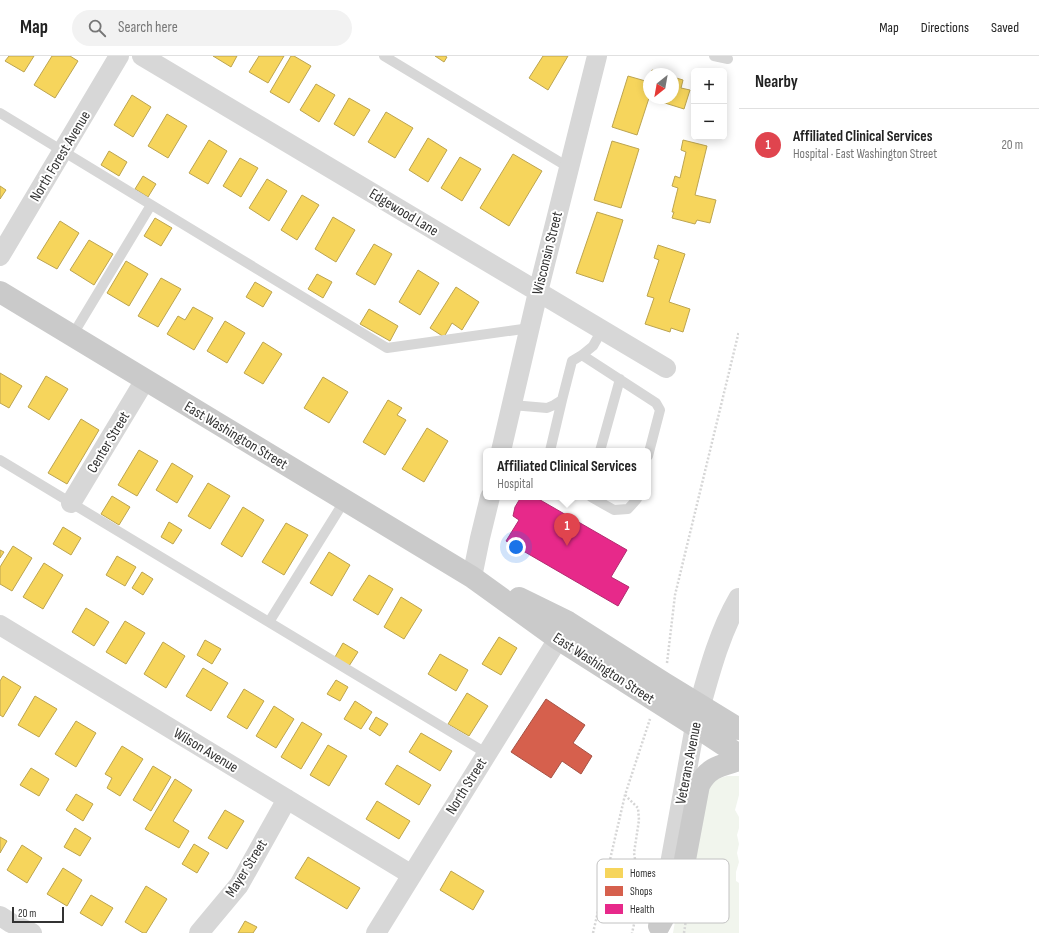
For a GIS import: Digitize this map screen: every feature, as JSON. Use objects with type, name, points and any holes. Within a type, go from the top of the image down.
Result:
[{"type":"main road","name":"East Washington Street","points":[[0,292],[472,576],[568,622],[660,692],[695,726],[738,758]]},
{"type":"main road","name":"East Washington Street","points":[[472,576],[558,639],[660,692],[700,705],[739,729]]},
{"type":"main road","points":[[685,859],[699,785],[703,778],[711,770],[738,758]]},
{"type":"street","name":"North Forest Avenue","points":[[0,256],[119,56]]},
{"type":"street","name":"Edgewood Lane","points":[[142,56],[666,368]]},
{"type":"street","name":"Wisconsin Street","points":[[502,448],[568,168],[597,56]]},
{"type":"street","name":"Center Street","points":[[71,503],[145,380]]},
{"type":"street","points":[[472,576],[489,500]]},
{"type":"street","name":"Veterans Avenue","points":[[671,859],[700,705],[727,622],[739,599]]},
{"type":"street","name":"Wilson Avenue","points":[[0,625],[412,875]]},
{"type":"street","name":"North Street","points":[[376,933],[486,753],[558,639]]},
{"type":"street","name":"Mayer Street","points":[[199,933],[239,885],[287,799]]},
{"type":"street","points":[[5,924],[32,933]]},
{"type":"lane","points":[[384,56],[568,168]]},
{"type":"lane","points":[[714,56],[728,59]]},
{"type":"lane","points":[[0,113],[387,348],[530,328]]},
{"type":"lane","points":[[72,336],[151,204]]},
{"type":"lane","points":[[551,448],[572,361],[592,346],[602,330]]},
{"type":"lane","points":[[582,355],[656,403],[660,410],[650,448]]},
{"type":"lane","points":[[601,448],[620,379]]},
{"type":"lane","points":[[512,405],[547,408],[562,400]]},
{"type":"lane","points":[[0,460],[486,753]]},
{"type":"lane","points":[[269,622],[345,500]]},
{"type":"lane","points":[[596,500],[614,510],[628,509],[636,500]]},
{"type":"path","points":[[610,859],[625,795],[660,692],[669,652],[676,595],[739,331]]},
{"type":"path","points":[[625,795],[638,808],[639,820],[634,853],[635,859]]},
{"type":"path","points":[[593,933],[597,916]]},
{"type":"path","points":[[632,933],[634,923]]},
{"type":"shaded area","points":[[727,776],[739,776],[739,795],[735,810],[739,817],[739,828],[737,835],[739,844],[737,853],[739,862],[736,872],[736,881],[739,883],[739,933],[673,933],[675,923],[729,923],[729,859],[689,859],[705,791],[717,779]]},
{"type":"building: Homes","points":[[9,56],[34,56],[24,72],[5,61]]},
{"type":"building: Homes","points":[[52,56],[70,56],[78,61],[55,98],[34,85]]},
{"type":"building: Homes","points":[[213,56],[237,56],[231,67]]},
{"type":"building: Homes","points":[[259,56],[284,56],[268,83],[249,72]]},
{"type":"building: Homes","points":[[291,56],[294,56],[311,66],[289,103],[270,92]]},
{"type":"building: Homes","points":[[435,56],[445,56],[447,57],[444,62]]},
{"type":"building: Homes","points":[[543,56],[568,56],[548,90],[529,78]]},
{"type":"building: Homes","points":[[628,76],[643,80],[643,104],[647,104],[637,135],[612,127]]},
{"type":"building: Homes","points":[[679,79],[683,80],[681,88],[690,90],[684,109],[668,104],[679,104]]},
{"type":"building: Homes","points":[[316,84],[335,95],[319,122],[300,110]]},
{"type":"building: Homes","points":[[132,95],[151,107],[133,137],[114,125]]},
{"type":"building: Homes","points":[[349,98],[370,110],[354,136],[334,124]]},
{"type":"building: Homes","points":[[386,112],[413,128],[395,158],[368,142]]},
{"type":"building: Homes","points":[[167,114],[187,126],[168,158],[148,146]]},
{"type":"building: Homes","points":[[428,138],[447,150],[428,182],[409,170]]},
{"type":"building: Homes","points":[[209,140],[227,151],[208,184],[189,173]]},
{"type":"building: Homes","points":[[683,140],[707,146],[695,195],[716,200],[710,223],[697,220],[695,224],[672,218],[678,188],[672,186],[675,176],[680,178],[686,152],[681,150]]},
{"type":"building: Homes","points":[[612,141],[639,149],[621,208],[594,200]]},
{"type":"building: Homes","points":[[109,151],[127,162],[119,176],[101,165]]},
{"type":"building: Homes","points":[[513,154],[542,171],[509,226],[480,208]]},
{"type":"building: Homes","points":[[460,157],[481,169],[462,201],[441,188]]},
{"type":"building: Homes","points":[[240,158],[258,168],[241,197],[223,186]]},
{"type":"building: Homes","points":[[143,176],[156,184],[148,197],[135,189]]},
{"type":"building: Homes","points":[[267,179],[287,191],[269,221],[249,208]]},
{"type":"building: Homes","points":[[0,186],[6,190],[0,199]]},
{"type":"building: Homes","points":[[302,195],[319,205],[297,240],[281,230]]},
{"type":"building: Homes","points":[[597,212],[623,220],[603,282],[576,273]]},
{"type":"building: Homes","points":[[333,217],[355,230],[336,262],[315,249]]},
{"type":"building: Homes","points":[[155,218],[172,228],[161,246],[144,236]]},
{"type":"building: Homes","points":[[60,221],[79,233],[57,269],[37,258]]},
{"type":"building: Homes","points":[[89,240],[113,254],[94,285],[70,270]]},
{"type":"building: Homes","points":[[374,244],[392,254],[375,285],[356,274]]},
{"type":"building: Homes","points":[[658,245],[685,254],[669,302],[690,309],[683,332],[671,328],[670,332],[645,324],[654,298],[647,296],[659,260],[654,258]]},
{"type":"building: Homes","points":[[126,261],[148,274],[129,306],[107,293]]},
{"type":"building: Homes","points":[[418,270],[439,283],[420,315],[399,302]]},
{"type":"building: Homes","points":[[317,274],[332,282],[323,298],[308,289]]},
{"type":"building: Homes","points":[[161,278],[181,289],[158,327],[138,316]]},
{"type":"building: Homes","points":[[255,282],[272,292],[263,307],[246,297]]},
{"type":"building: Homes","points":[[456,287],[479,302],[462,330],[452,323],[444,337],[430,328]]},
{"type":"building: Homes","points":[[193,307],[213,318],[194,350],[167,334],[178,316],[185,320]]},
{"type":"building: Homes","points":[[369,309],[398,326],[390,341],[360,324]]},
{"type":"building: Homes","points":[[225,321],[245,333],[227,363],[207,351]]},
{"type":"building: Homes","points":[[263,342],[282,354],[263,384],[244,373]]},
{"type":"building: Homes","points":[[0,373],[22,386],[9,408],[0,403]]},
{"type":"building: Homes","points":[[46,376],[68,389],[49,420],[28,407]]},
{"type":"building: Homes","points":[[323,377],[348,392],[329,423],[304,408]]},
{"type":"building: Homes","points":[[388,400],[402,408],[397,415],[406,420],[385,455],[363,442]]},
{"type":"building: Homes","points":[[81,419],[99,430],[67,484],[48,473]]},
{"type":"building: Homes","points":[[427,428],[448,441],[424,482],[402,469]]},
{"type":"building: Homes","points":[[139,450],[158,461],[137,496],[118,485]]},
{"type":"building: Homes","points":[[172,463],[193,476],[177,503],[156,490]]},
{"type":"building: Homes","points":[[208,483],[230,496],[210,529],[188,516]]},
{"type":"building: Homes","points":[[112,496],[130,507],[119,525],[101,514]]},
{"type":"building: Homes","points":[[243,507],[264,520],[242,557],[221,544]]},
{"type":"building: Homes","points":[[169,522],[182,530],[173,544],[161,537]]},
{"type":"building: Homes","points":[[286,523],[308,535],[284,575],[262,562]]},
{"type":"building: Homes","points":[[63,527],[81,538],[71,555],[53,544]]},
{"type":"building: Homes","points":[[13,546],[32,558],[12,591],[0,584],[0,567]]},
{"type":"building: Homes","points":[[0,550],[4,552],[0,558]]},
{"type":"building: Homes","points":[[329,552],[350,565],[332,596],[310,583]]},
{"type":"building: Homes","points":[[117,556],[136,567],[125,586],[106,575]]},
{"type":"building: Homes","points":[[44,563],[63,575],[43,609],[23,597]]},
{"type":"building: Homes","points":[[142,572],[153,579],[143,595],[132,588]]},
{"type":"building: Homes","points":[[369,575],[393,589],[378,615],[353,600]]},
{"type":"building: Homes","points":[[401,597],[422,610],[404,639],[384,627]]},
{"type":"building: Homes","points":[[86,608],[109,622],[94,646],[72,632]]},
{"type":"building: Homes","points":[[125,621],[145,633],[126,664],[106,652]]},
{"type":"building: Homes","points":[[499,637],[517,648],[501,675],[482,664]]},
{"type":"building: Homes","points":[[205,640],[221,649],[212,664],[197,655]]},
{"type":"building: Homes","points":[[163,642],[185,656],[166,688],[144,674]]},
{"type":"building: Homes","points":[[343,643],[358,652],[349,666],[335,657]]},
{"type":"building: Homes","points":[[440,654],[468,670],[456,691],[428,674]]},
{"type":"building: Homes","points":[[203,668],[228,683],[211,711],[186,696]]},
{"type":"building: Homes","points":[[3,676],[21,687],[3,717],[0,715],[0,681]]},
{"type":"building: Homes","points":[[336,680],[348,687],[340,701],[327,694]]},
{"type":"building: Homes","points":[[244,689],[264,701],[247,729],[227,717]]},
{"type":"building: Homes","points":[[467,693],[488,706],[469,736],[448,724]]},
{"type":"building: Homes","points":[[35,696],[57,709],[39,737],[18,725]]},
{"type":"building: Homes","points":[[355,701],[372,712],[361,729],[344,719]]},
{"type":"building: Homes","points":[[274,706],[294,719],[276,748],[256,736]]},
{"type":"building: Homes","points":[[376,717],[388,724],[380,736],[369,729]]},
{"type":"building: Homes","points":[[76,721],[96,733],[76,767],[55,754]]},
{"type":"building: Homes","points":[[302,722],[322,734],[301,769],[281,757]]},
{"type":"building: Homes","points":[[421,733],[452,751],[440,771],[409,752]]},
{"type":"building: Homes","points":[[328,745],[347,756],[329,786],[310,775]]},
{"type":"building: Homes","points":[[122,746],[143,759],[120,796],[107,788],[112,778],[105,774]]},
{"type":"building: Homes","points":[[397,765],[431,785],[419,805],[385,784]]},
{"type":"building: Homes","points":[[153,766],[171,777],[151,811],[133,800]]},
{"type":"building: Homes","points":[[31,768],[49,779],[39,796],[20,785]]},
{"type":"building: Homes","points":[[175,779],[192,790],[173,821],[189,831],[179,848],[145,829]]},
{"type":"building: Homes","points":[[76,794],[93,804],[83,821],[66,810]]},
{"type":"building: Homes","points":[[377,801],[410,821],[399,839],[366,819]]},
{"type":"building: Homes","points":[[225,810],[244,821],[227,849],[208,838]]},
{"type":"building: Homes","points":[[75,828],[91,838],[80,856],[64,847]]},
{"type":"building: Homes","points":[[0,837],[7,841],[0,853]]},
{"type":"building: Homes","points":[[194,844],[209,853],[197,873],[182,864]]},
{"type":"building: Homes","points":[[22,845],[42,858],[27,883],[7,870]]},
{"type":"building: Homes","points":[[308,857],[360,888],[347,909],[295,878]]},
{"type":"building: Homes","points":[[63,868],[82,880],[67,906],[47,894]]},
{"type":"building: Homes","points":[[451,871],[484,891],[473,910],[440,890]]},
{"type":"building: Homes","points":[[146,886],[167,899],[146,933],[143,933],[125,922]]},
{"type":"building: Homes","points":[[91,895],[113,908],[102,926],[80,913]]},
{"type":"building: Homes","points":[[245,921],[257,927],[253,933],[238,933]]},
{"type":"building: Shops","points":[[546,699],[585,725],[573,743],[592,756],[581,774],[562,761],[551,778],[511,752]]},
{"type":"building: Health","points":[[519,500],[540,500],[627,550],[611,577],[629,587],[618,606],[506,541],[519,520],[513,516],[515,507]]},
{"type":"place","name":"Affiliated Clinical Services","points":[[567,546]]}]
